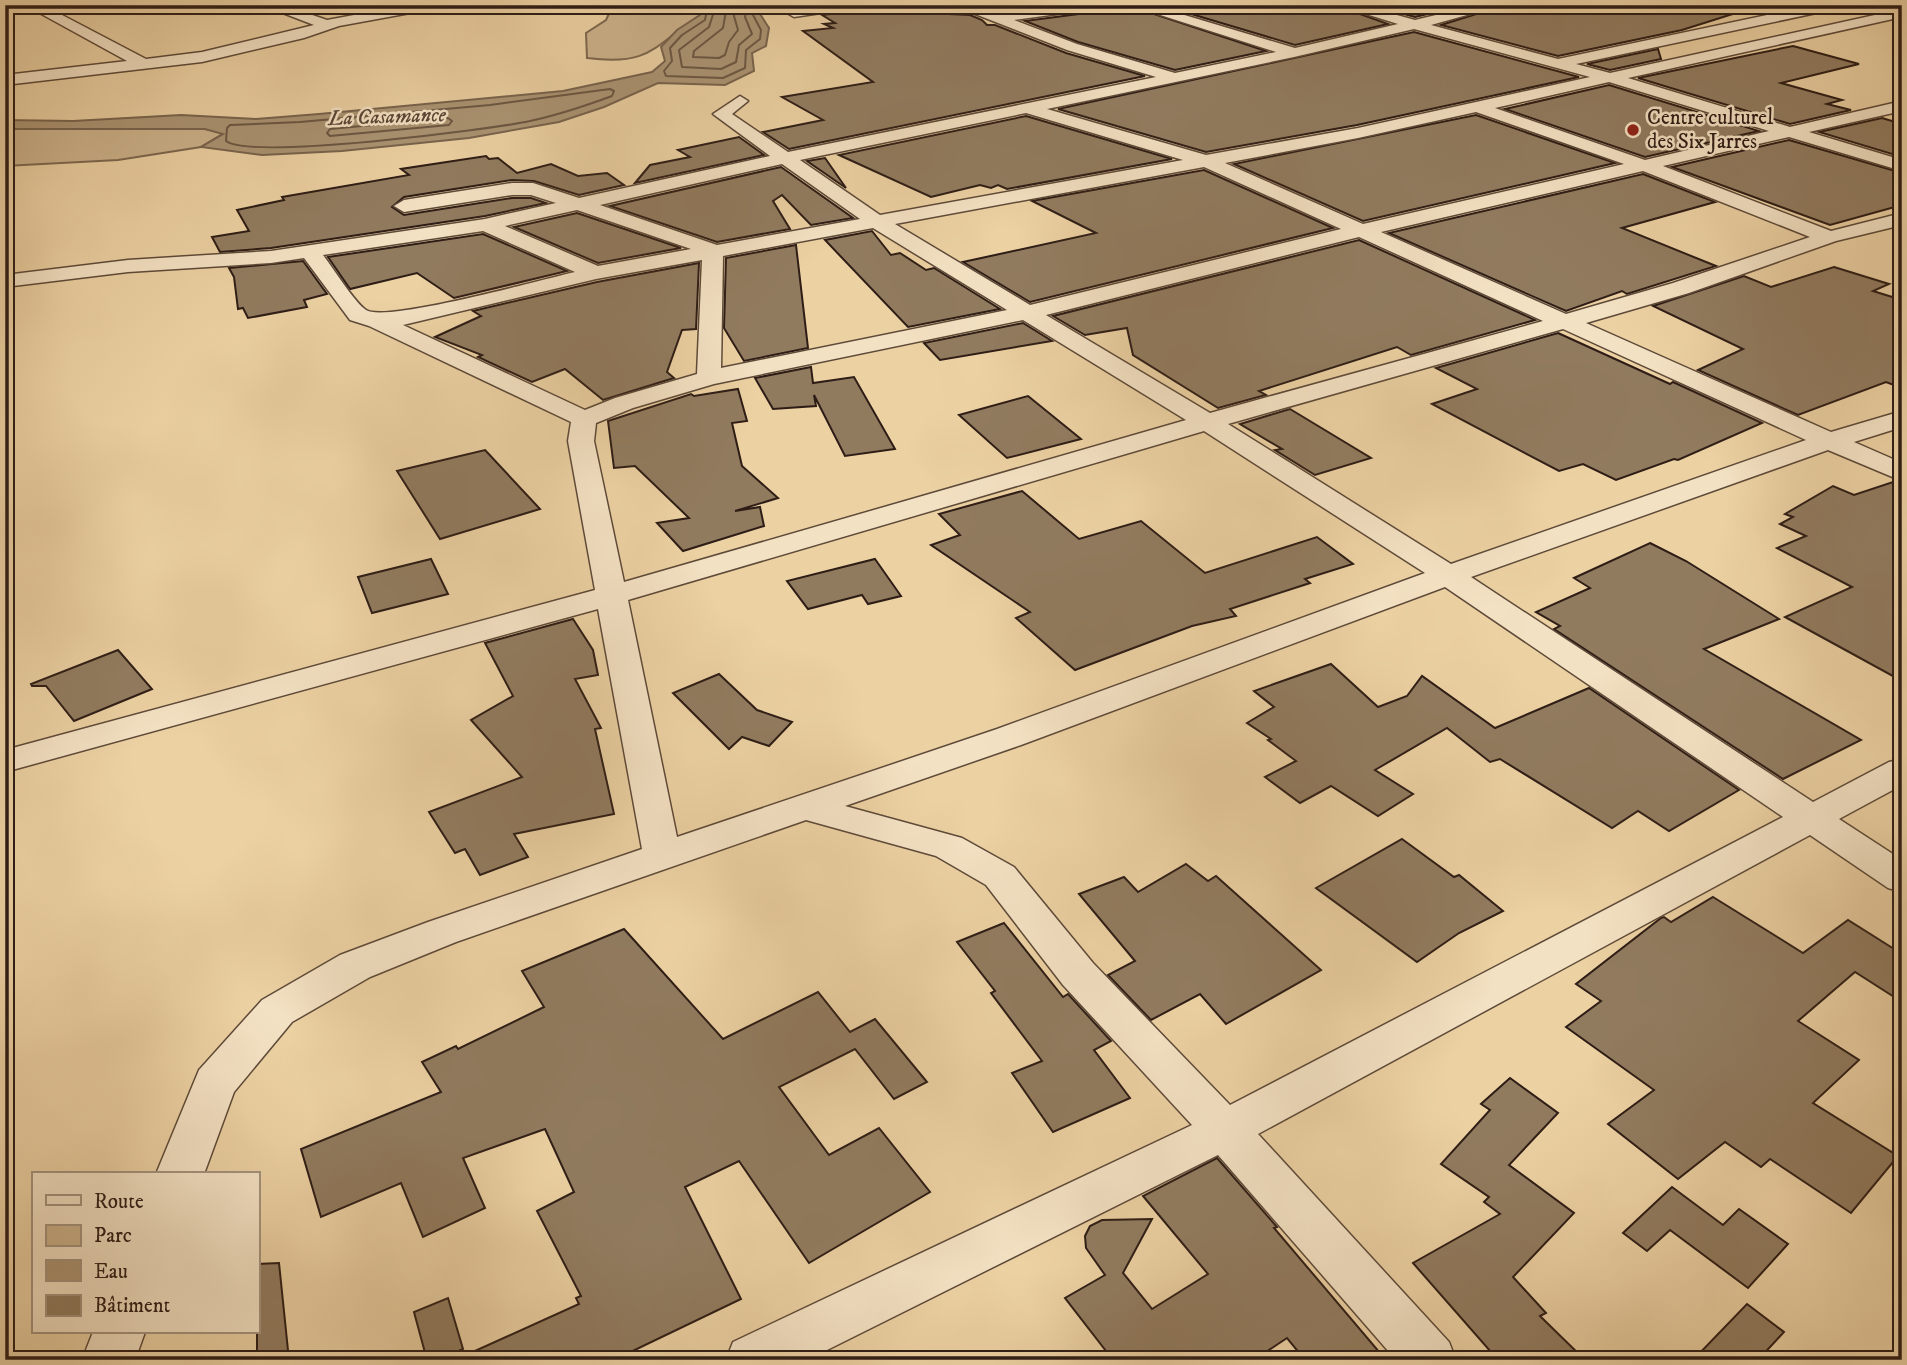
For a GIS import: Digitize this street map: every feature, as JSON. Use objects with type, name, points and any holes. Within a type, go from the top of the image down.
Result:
[{"type":"street","points":[[32,5],[144,64]]},
{"type":"street","points":[[269,5],[327,25]]},
{"type":"street","points":[[5,80],[202,57],[299,35],[327,25],[432,5]]},
{"type":"street","points":[[794,13],[848,5]]},
{"type":"street","points":[[960,5],[1072,47],[1176,78]]},
{"type":"street","points":[[999,19],[1094,5]]},
{"type":"street","points":[[1136,5],[1294,53]]},
{"type":"street","points":[[1344,5],[1611,78],[1902,166]]},
{"type":"street","points":[[5,281],[128,265],[271,257],[485,225],[785,158],[1294,53],[1496,5]]},
{"type":"street","points":[[1769,5],[1889,33]]},
{"type":"street","points":[[1558,63],[1835,5]]},
{"type":"street","points":[[377,321],[411,317],[596,272],[879,223],[1477,107],[1902,13]]},
{"type":"street","points":[[740,101],[721,114],[879,223],[1207,422],[1448,575],[1902,879]]},
{"type":"street","points":[[309,251],[358,315],[377,321],[584,419],[624,403],[709,378],[1025,313],[1358,230],[1902,106]]},
{"type":"street","points":[[1477,107],[1646,166],[1829,237]]},
{"type":"street","points":[[1026,108],[1206,161],[1902,473]]},
{"type":"street","points":[[404,206],[512,188],[542,191],[713,250]]},
{"type":"street","points":[[5,761],[613,595],[1207,422],[1681,288],[1829,237],[1902,219]]},
{"type":"street","points":[[485,225],[596,272]]},
{"type":"street","points":[[709,378],[713,250]]},
{"type":"street","points":[[584,419],[580,441],[613,595],[662,856]]},
{"type":"street","points":[[181,1172],[215,1083],[277,1011],[355,966],[442,932],[1009,737],[1448,575],[1831,440],[1902,419]]},
{"type":"street","points":[[752,1360],[1225,1130],[1902,770]]},
{"type":"street","points":[[804,807],[949,847],[1000,876],[1077,974],[1225,1130],[1430,1360]]},
{"type":"street","points":[[108,1360],[118,1334]]},
{"type":"green space","points":[[613,5],[701,5],[700,15],[650,52],[625,59],[587,58],[586,33],[606,20]]},
{"type":"green space","points":[[5,129],[205,129],[224,133],[201,147],[118,160],[5,166]]},
{"type":"water","name":"La Casamance","points":[[701,5],[759,5],[767,8],[760,14],[769,28],[766,46],[752,53],[754,71],[725,85],[658,83],[604,107],[559,122],[469,138],[342,151],[262,155],[201,147],[223,134],[205,129],[5,129],[5,120],[73,121],[181,115],[256,119],[563,91],[652,72],[665,61],[661,47],[677,30],[700,15]]},
{"type":"building","points":[[858,5],[949,5],[949,14],[970,15],[987,25],[995,25],[1066,53],[1145,76],[789,149],[763,132],[823,120],[782,97],[873,82],[803,31],[833,28],[824,24],[835,23],[822,15],[848,12]]},
{"type":"building","points":[[1104,5],[1127,5],[1266,51],[1175,70],[1078,42],[1025,21],[1094,12]]},
{"type":"building","points":[[1161,5],[1335,5],[1388,24],[1295,45]]},
{"type":"building","points":[[1371,5],[1466,5],[1415,17]]},
{"type":"building","points":[[1505,5],[1738,5],[1739,12],[1682,30],[1558,56],[1441,25]]},
{"type":"building","points":[[1414,32],[1579,77],[1357,125],[1206,152],[1058,109]]},
{"type":"building","points":[[1793,46],[1859,64],[1781,83],[1842,100],[1827,104],[1851,110],[1790,124],[1638,78]]},
{"type":"building","points":[[1658,49],[1661,59],[1610,70],[1587,64]]},
{"type":"building","name":"Centre culturel des Six Jarres","points":[[1609,85],[1759,131],[1645,157],[1505,109]]},
{"type":"building","points":[[1476,115],[1615,163],[1363,221],[1234,164]]},
{"type":"building","points":[[1026,116],[1172,159],[1007,189],[998,185],[991,188],[980,185],[931,197],[839,155]]},
{"type":"building","points":[[1882,118],[1902,124],[1902,157],[1819,132]]},
{"type":"building","points":[[739,137],[764,155],[635,183],[650,165],[690,157],[678,150]]},
{"type":"building","points":[[1789,140],[1902,173],[1902,205],[1830,225],[1672,167]]},
{"type":"building","points":[[486,156],[489,159],[498,158],[517,173],[551,164],[578,176],[607,173],[624,185],[579,195],[534,181],[512,180],[404,197],[392,207],[404,215],[512,198],[531,198],[546,203],[485,216],[271,248],[220,252],[212,237],[249,231],[237,210],[284,200],[282,197],[409,175],[401,169]]},
{"type":"building","points":[[825,158],[846,188],[807,161]]},
{"type":"building","points":[[781,167],[853,218],[811,225],[782,195],[773,201],[790,229],[717,242],[610,206]]},
{"type":"building","points":[[1204,170],[1333,228],[1030,302],[963,262],[1096,233],[1032,201]]},
{"type":"building","points":[[1643,174],[1715,202],[1622,228],[1716,266],[1627,294],[1622,291],[1566,311],[1389,233]]},
{"type":"building","points":[[577,213],[681,248],[598,263],[514,227]]},
{"type":"building","points":[[872,231],[891,255],[900,253],[926,270],[934,268],[1000,309],[908,327],[825,240]]},
{"type":"building","points":[[483,234],[567,271],[454,298],[417,273],[350,289],[328,257]]},
{"type":"building","points":[[1359,240],[1535,320],[1411,355],[1397,347],[1259,391],[1266,395],[1218,408],[1133,355],[1127,328],[1085,335],[1053,316]]},
{"type":"building","points":[[796,245],[808,348],[744,361],[724,328],[726,258]]},
{"type":"building","points":[[303,261],[327,294],[304,300],[307,307],[248,318],[243,308],[238,309],[234,277],[229,268]]},
{"type":"building","points":[[699,263],[696,329],[682,330],[667,372],[674,378],[603,400],[565,369],[532,382],[478,357],[482,355],[435,337],[481,316],[473,311],[597,282]]},
{"type":"building","points":[[1834,267],[1889,284],[1873,291],[1902,300],[1902,388],[1886,382],[1798,415],[1698,370],[1743,349],[1653,306],[1744,276],[1771,287]]},
{"type":"building","points":[[1023,323],[1052,341],[940,360],[924,343]]},
{"type":"building","points":[[1558,333],[1762,423],[1678,460],[1674,459],[1616,480],[1583,464],[1559,471],[1432,404],[1477,389],[1436,368]]},
{"type":"building","points":[[811,367],[813,383],[854,377],[895,449],[845,456],[814,395],[816,406],[773,409],[755,378]]},
{"type":"building","points":[[738,389],[747,421],[732,423],[742,466],[778,498],[735,511],[760,507],[764,526],[683,551],[657,523],[689,518],[635,466],[614,468],[608,421],[691,394],[694,396]]},
{"type":"building","points":[[1028,396],[1081,439],[1007,458],[959,415]]},
{"type":"building","points":[[1290,409],[1371,458],[1315,475],[1275,450],[1282,449],[1240,424]]},
{"type":"building","points":[[485,450],[540,509],[440,539],[397,471]]},
{"type":"building","points":[[1896,481],[1902,483],[1902,681],[1785,617],[1852,587],[1777,548],[1806,536],[1780,524],[1793,517],[1785,514],[1833,486],[1854,495]]},
{"type":"building","points":[[1022,491],[1079,539],[1141,521],[1205,573],[1317,537],[1353,564],[1305,579],[1310,583],[1230,609],[1236,616],[1192,626],[1075,670],[1016,618],[1030,612],[931,545],[960,535],[939,514]]},
{"type":"building","points":[[1650,543],[1686,561],[1779,619],[1704,649],[1861,740],[1783,779],[1554,629],[1560,626],[1536,612],[1590,588],[1574,578]]},
{"type":"building","points":[[431,559],[448,594],[372,613],[358,577]]},
{"type":"building","points":[[875,559],[901,596],[868,604],[862,595],[808,609],[787,581]]},
{"type":"building","points":[[573,619],[593,650],[598,675],[575,679],[601,728],[595,729],[614,814],[514,834],[528,857],[480,875],[465,849],[455,853],[429,812],[522,777],[471,720],[513,696],[485,643]]},
{"type":"building","points":[[118,650],[152,689],[74,721],[46,686],[31,684]]},
{"type":"building","points":[[1331,664],[1378,707],[1407,696],[1422,676],[1495,728],[1589,688],[1739,790],[1669,831],[1638,811],[1612,828],[1500,759],[1490,762],[1447,728],[1375,770],[1413,794],[1378,816],[1331,786],[1300,803],[1265,777],[1296,761],[1247,723],[1274,707],[1254,691]]},
{"type":"building","points":[[719,674],[757,710],[792,722],[769,746],[742,737],[729,749],[673,693]]},
{"type":"building","points":[[1402,839],[1454,877],[1459,875],[1503,911],[1459,933],[1417,962],[1316,888]]},
{"type":"building","points":[[1186,864],[1208,881],[1216,876],[1321,970],[1226,1024],[1200,994],[1151,1020],[1108,975],[1135,961],[1079,894],[1124,877],[1138,892]]},
{"type":"building","points":[[1713,897],[1803,953],[1848,920],[1902,954],[1902,1002],[1855,972],[1798,1021],[1859,1060],[1813,1103],[1898,1156],[1851,1213],[1770,1159],[1761,1167],[1725,1142],[1678,1179],[1608,1124],[1654,1090],[1566,1027],[1601,1001],[1576,984],[1661,918],[1671,922]]},
{"type":"building","points":[[1004,923],[1063,997],[1068,994],[1111,1041],[1094,1050],[1130,1098],[1053,1132],[1012,1073],[1042,1061],[991,993],[995,991],[957,942]]},
{"type":"building","points":[[624,929],[723,1039],[818,992],[850,1032],[875,1019],[927,1082],[894,1099],[855,1049],[779,1087],[829,1155],[879,1128],[930,1192],[809,1263],[739,1161],[685,1187],[741,1299],[614,1360],[455,1360],[579,1304],[576,1298],[581,1296],[537,1211],[574,1192],[545,1129],[463,1158],[485,1208],[423,1237],[401,1183],[321,1217],[301,1149],[441,1092],[422,1062],[456,1046],[458,1049],[544,1007],[522,971]]},
{"type":"building","points":[[1510,1078],[1558,1113],[1509,1165],[1574,1213],[1513,1277],[1546,1313],[1540,1316],[1585,1360],[1498,1360],[1413,1263],[1500,1214],[1484,1202],[1489,1197],[1441,1164],[1490,1110],[1481,1104]]},
{"type":"building","points":[[1217,1158],[1386,1360],[1305,1360],[1287,1338],[1254,1360],[1113,1360],[1065,1298],[1105,1275],[1086,1248],[1085,1236],[1090,1226],[1102,1220],[1152,1219],[1123,1273],[1152,1309],[1208,1274],[1143,1196]]},
{"type":"building","points":[[1672,1187],[1723,1225],[1739,1209],[1788,1244],[1748,1288],[1670,1230],[1647,1251],[1623,1233]]},
{"type":"building","points":[[279,1263],[289,1360],[257,1360],[259,1264]]},
{"type":"building","points":[[448,1298],[463,1349],[438,1360],[427,1360],[414,1312]]},
{"type":"building","points":[[1747,1304],[1784,1332],[1758,1360],[1693,1360]]},
{"type":"place","name":"Centre culturel des Six Jarres","points":[[1633,130]]}]
